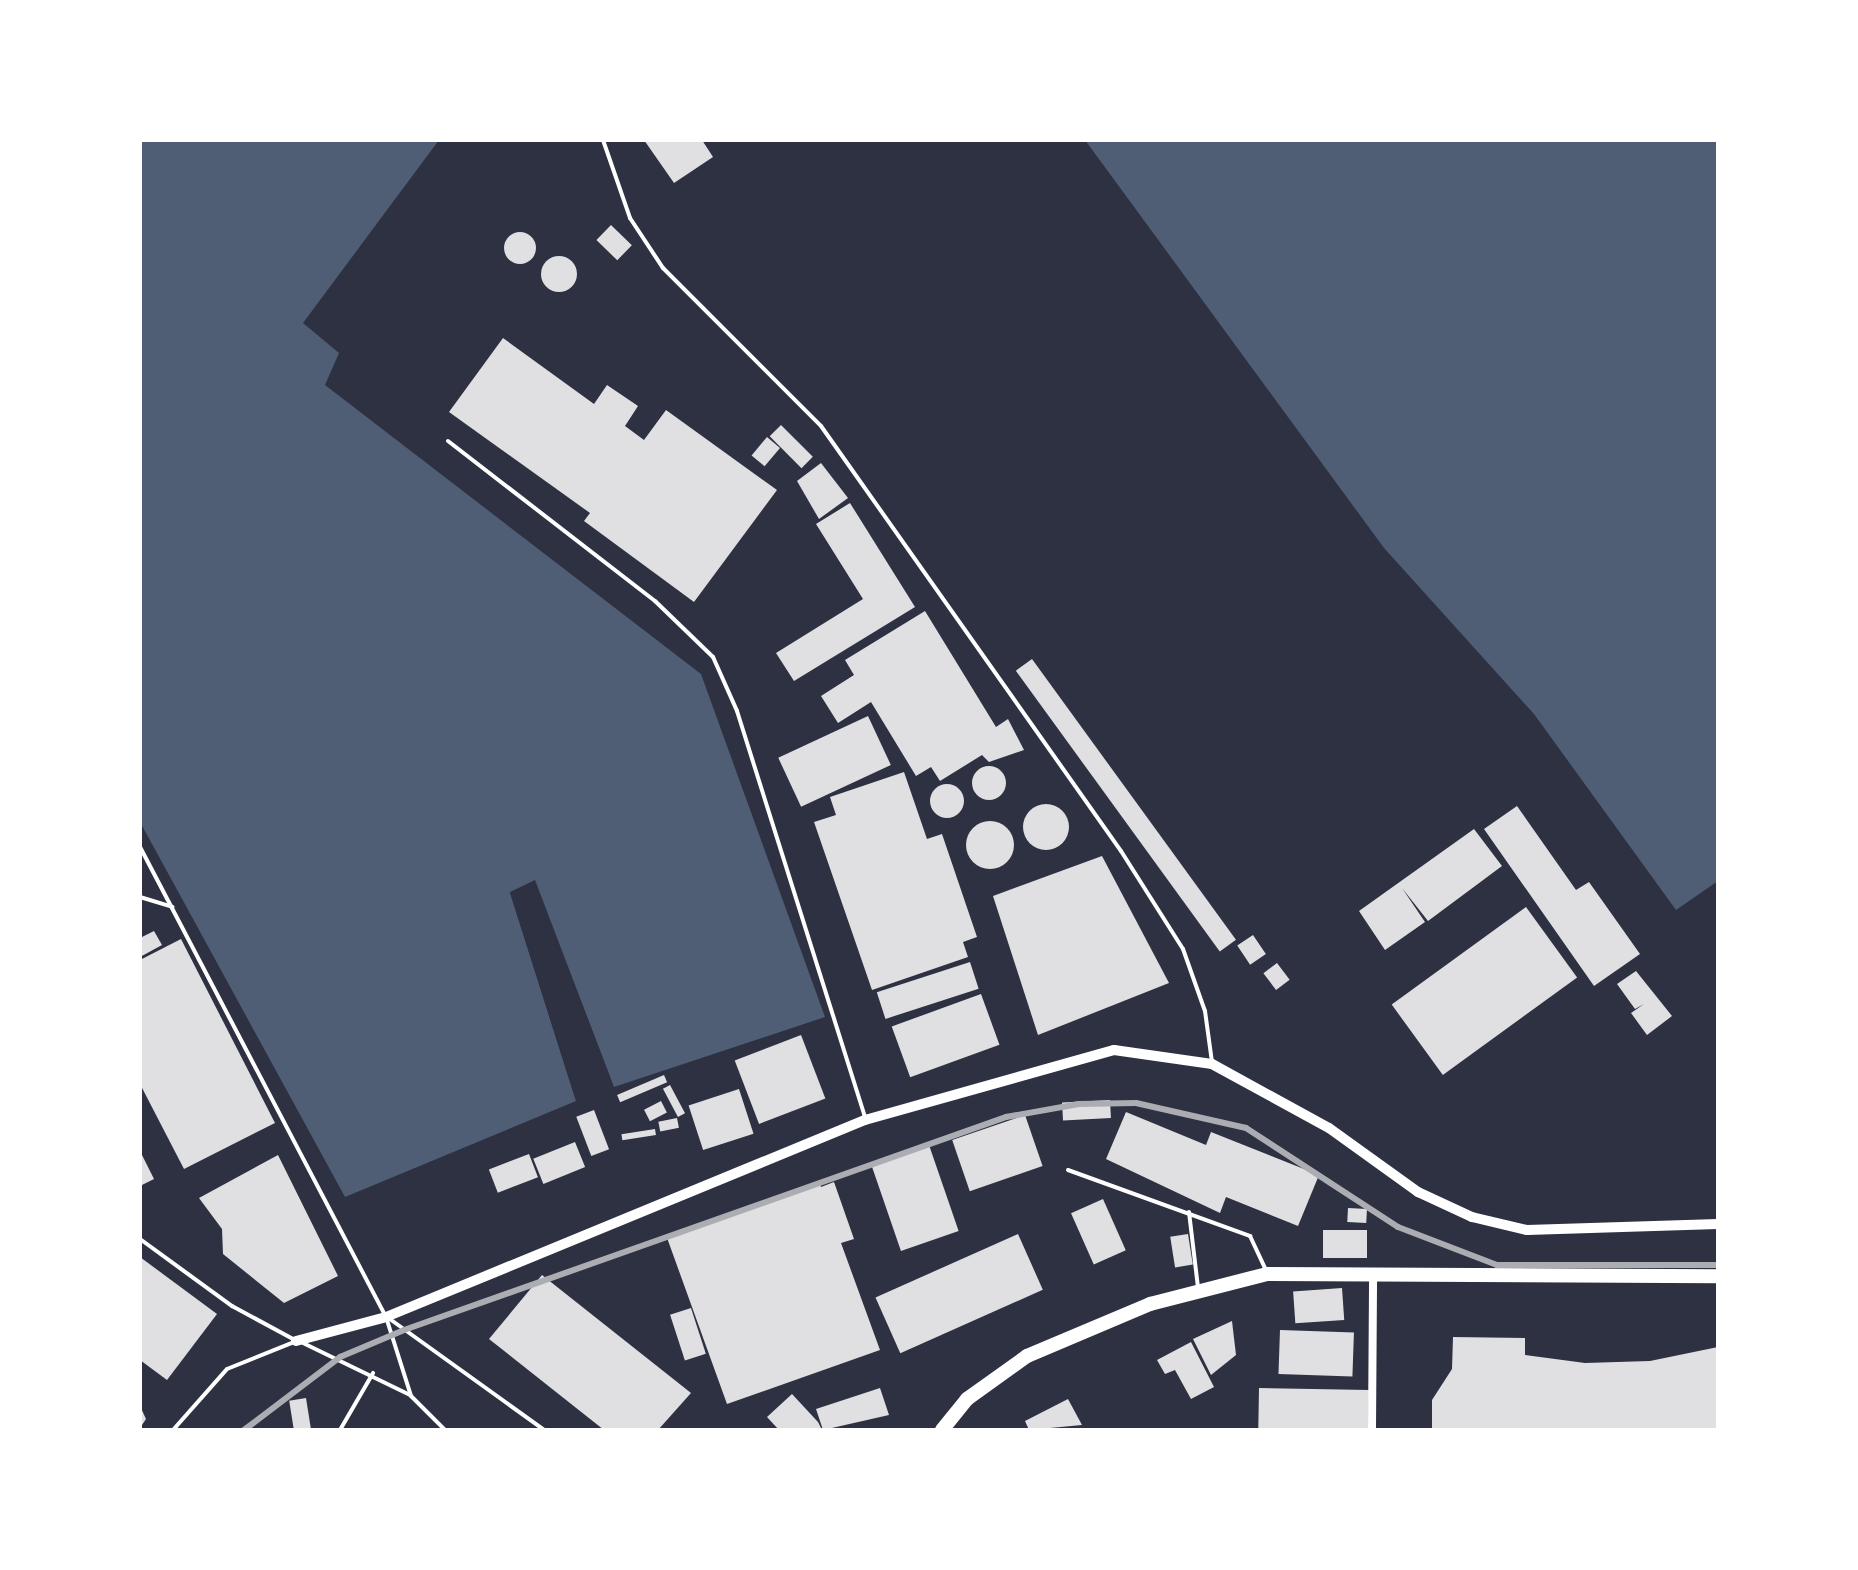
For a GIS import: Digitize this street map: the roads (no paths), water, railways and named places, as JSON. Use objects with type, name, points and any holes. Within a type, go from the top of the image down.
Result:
[{"type":"main road","points":[[942,1430],[967,1399],[1027,1356],[1198,1289],[1267,1274],[1718,1276]]},
{"type":"street","points":[[296,1341],[386,1317],[865,1120],[1114,1050],[1212,1064],[1329,1128],[1418,1192],[1472,1217],[1527,1230],[1718,1224]]},
{"type":"street","points":[[1372,1430],[1373,1273]]},
{"type":"lane","points":[[603,140],[630,218],[663,268],[821,426],[1121,851],[1183,949],[1205,1011],[1212,1064]]},
{"type":"lane","points":[[448,441],[655,601],[713,657],[737,711],[865,1120]]},
{"type":"lane","points":[[140,847],[386,1317],[411,1396]]},
{"type":"lane","points":[[140,897],[172,907]]},
{"type":"lane","points":[[1068,1170],[1250,1236],[1267,1274]]},
{"type":"lane","points":[[1189,1212],[1198,1289]]},
{"type":"lane","points":[[140,1239],[232,1306],[296,1341],[373,1373],[411,1396],[445,1430]]},
{"type":"lane","points":[[386,1317],[544,1430]]},
{"type":"lane","points":[[173,1430],[227,1369],[296,1341]]},
{"type":"lane","points":[[340,1430],[373,1373]]},
{"type":"water","points":[[140,140],[439,140],[303,323],[339,353],[325,385],[701,674],[825,1017],[614,1087],[534,881],[510,893],[576,1101],[345,1197],[140,822]]},
{"type":"water","points":[[1085,140],[1718,140],[1718,881],[1676,910],[1534,714],[1384,548]]},
{"type":"railway","points":[[244,1430],[340,1357],[404,1330],[1006,1117],[1079,1104],[1136,1103],[1246,1128],[1398,1227],[1497,1265],[1718,1265]]}]
